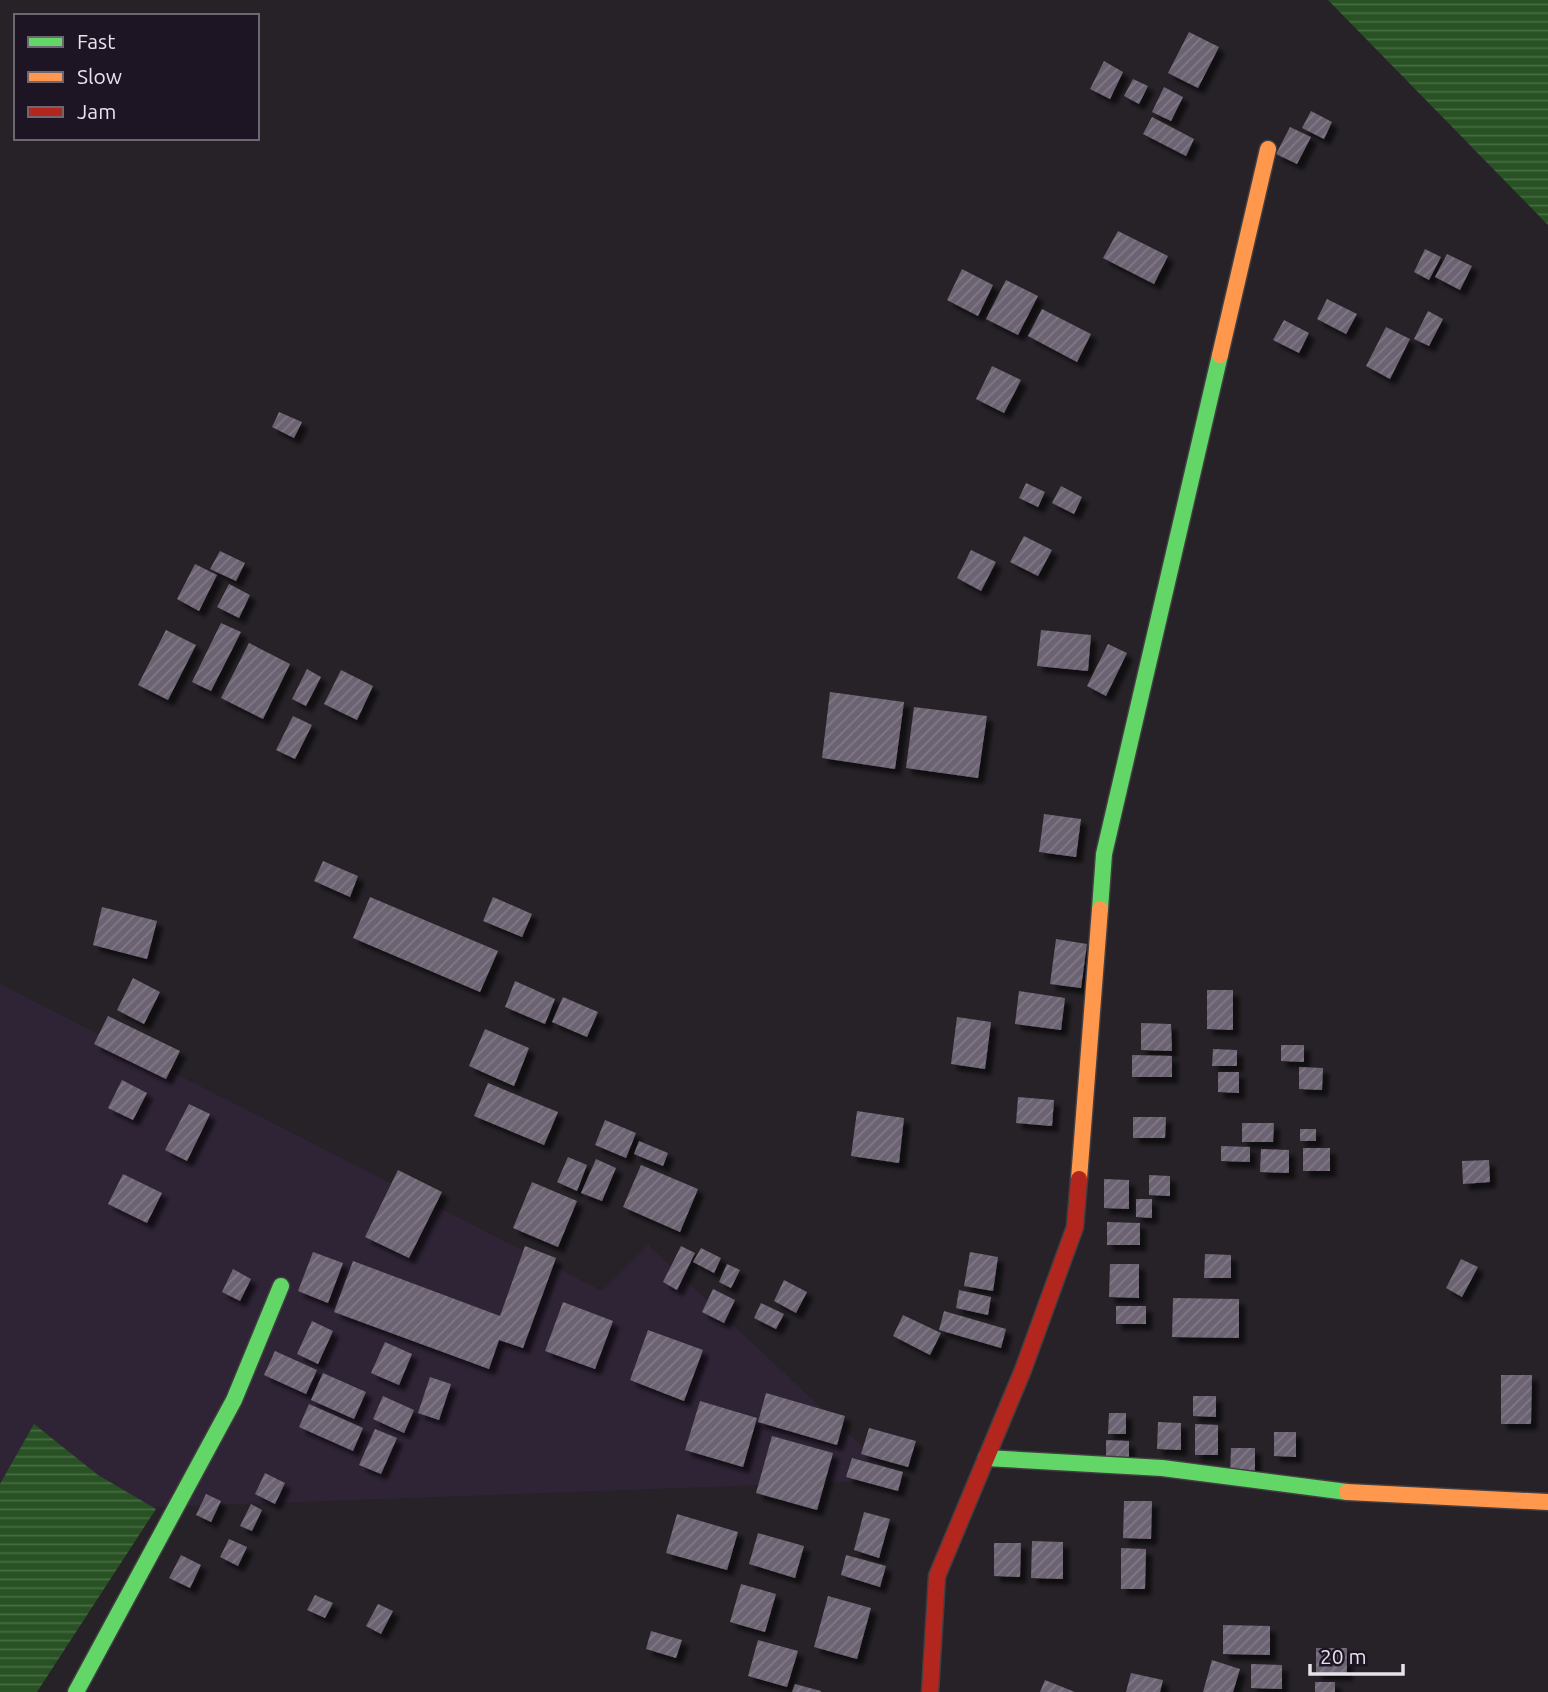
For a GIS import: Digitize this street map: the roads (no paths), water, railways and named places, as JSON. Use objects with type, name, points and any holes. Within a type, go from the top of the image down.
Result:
[{"type":"street","points":[[930,1692],[937,1576],[1023,1370],[1075,1227],[1104,854],[1268,149]]},
{"type":"street","points":[[76,1692],[234,1401],[281,1286]]},
{"type":"street","points":[[986,1458],[1162,1468],[1329,1491],[1548,1502]]}]
